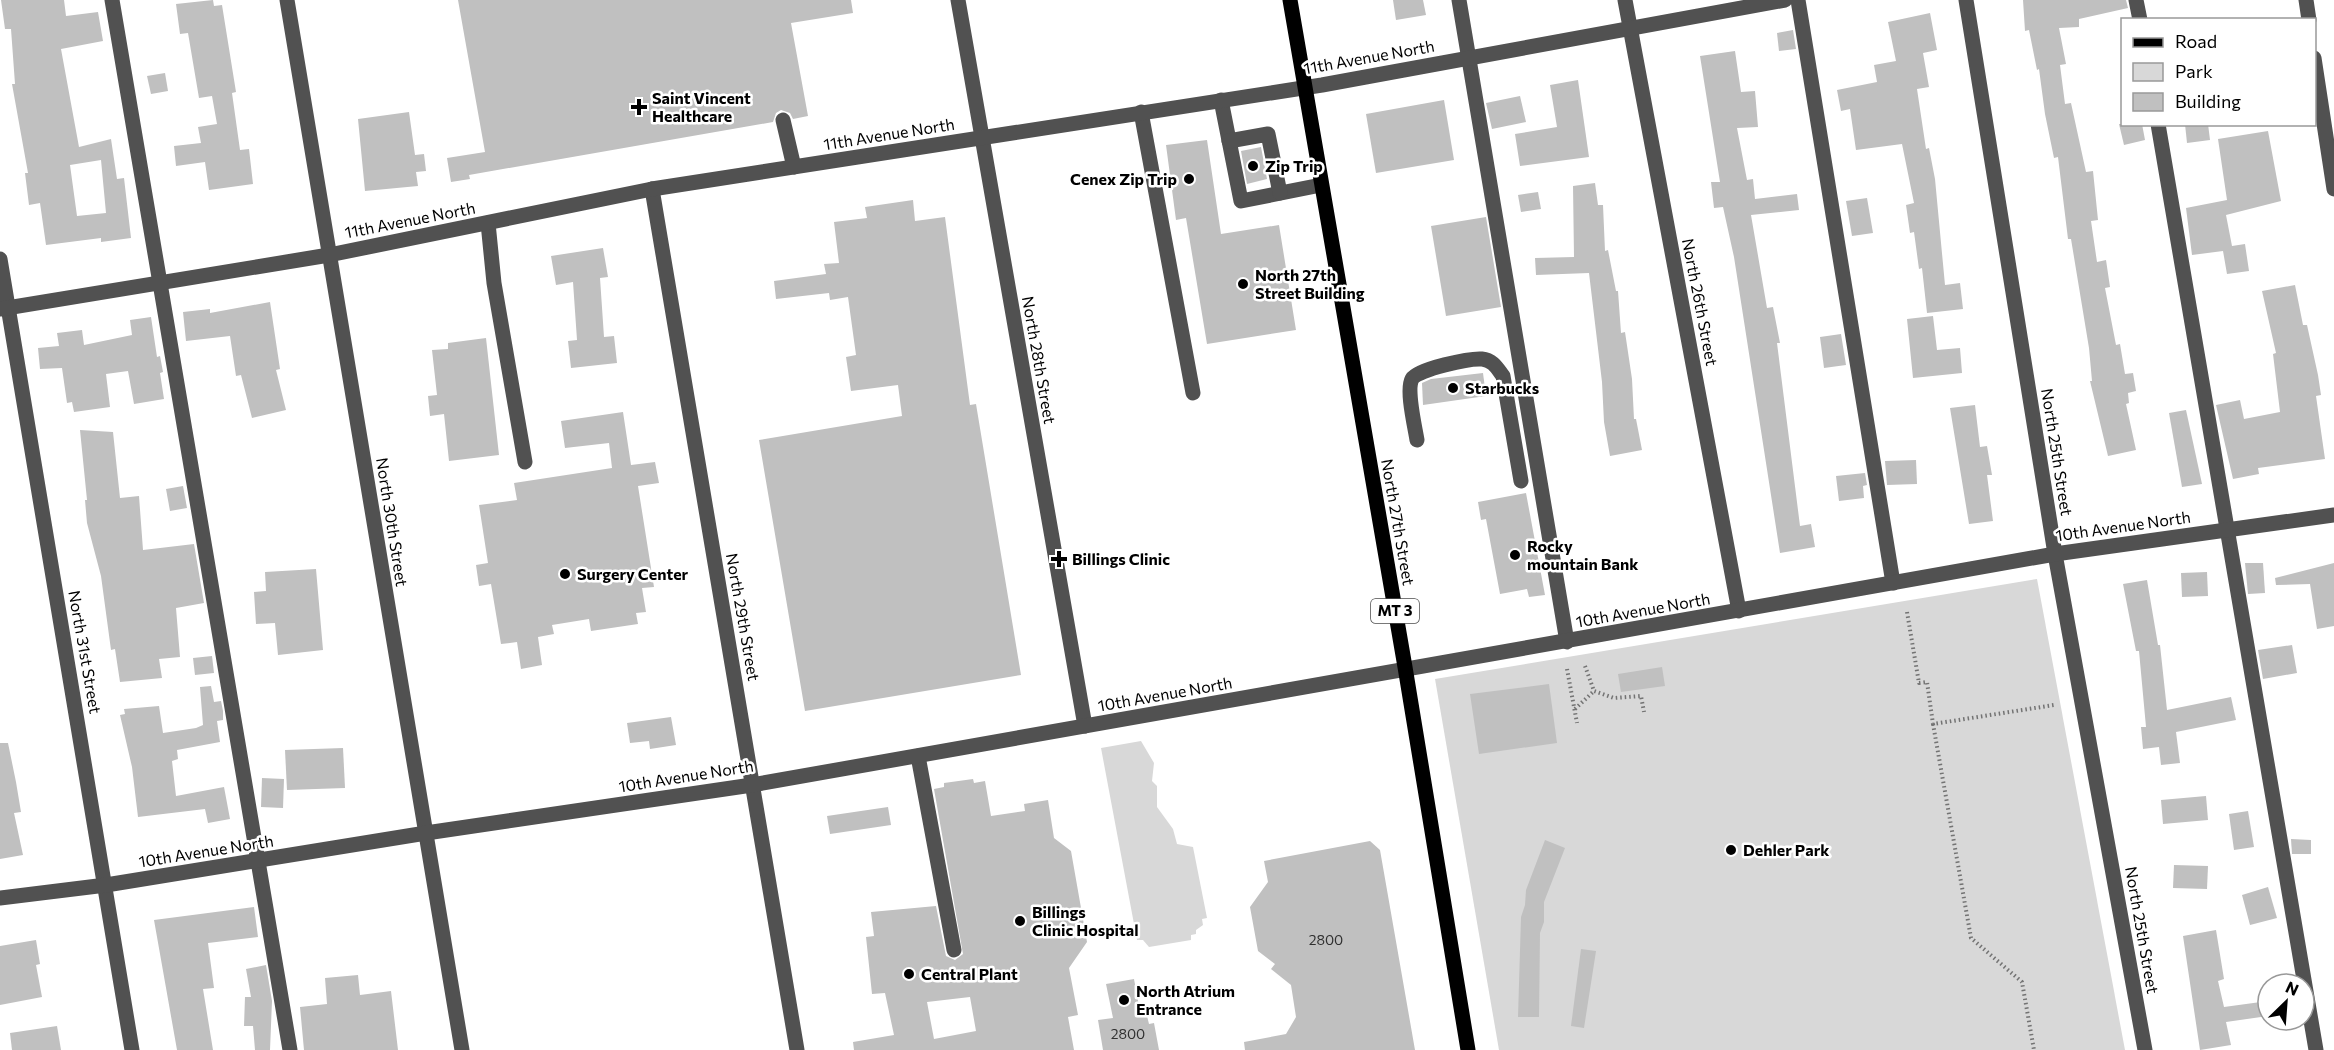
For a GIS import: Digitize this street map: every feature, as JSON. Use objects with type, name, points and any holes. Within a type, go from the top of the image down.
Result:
[{"type":"main road","name":"North 27th Street","points":[[1290,0],[1405,667],[1468,1050]]},
{"type":"street","points":[[112,0],[290,1050]]},
{"type":"street","name":"North 30th Street","points":[[286,0],[462,1050]]},
{"type":"street","name":"North 28th Street","points":[[958,0],[1085,726]]},
{"type":"street","points":[[1460,0],[1567,642]]},
{"type":"street","name":"North 26th Street","points":[[1624,0],[1739,611]]},
{"type":"street","name":"11th Avenue North","points":[[4,309],[329,255],[652,189],[1304,87],[1785,0]]},
{"type":"street","points":[[1798,0],[1893,583]]},
{"type":"street","name":"North 25th Street","points":[[1966,0],[2055,554],[2145,1050]]},
{"type":"street","points":[[2136,0],[2140,18]]},
{"type":"street","points":[[2306,0],[2309,18]]},
{"type":"street","points":[[2316,71],[2334,189]]},
{"type":"street","points":[[1221,100],[1241,201],[1321,185]]},
{"type":"street","points":[[1141,112],[1193,393]]},
{"type":"street","points":[[783,120],[794,167]]},
{"type":"street","points":[[2158,126],[2316,1050]]},
{"type":"street","points":[[1229,141],[1268,134],[1280,194]]},
{"type":"street","name":"North 29th Street","points":[[652,189],[797,1050]]},
{"type":"street","points":[[488,223],[494,283],[525,462]]},
{"type":"street","name":"North 31st Street","points":[[0,259],[4,309],[106,885],[132,1050]]},
{"type":"street","points":[[1417,440],[1410,391],[1411,380],[1420,371],[1482,359],[1495,363],[1503,376],[1521,481]]},
{"type":"street","name":"10th Avenue North","points":[[0,898],[106,885],[426,833],[753,785],[1405,667],[1424,667],[2055,554],[2334,515]]},
{"type":"street","points":[[918,756],[954,950]]},
{"type":"path","points":[[1907,612],[1919,683],[1927,682],[1971,938],[2022,982],[2034,1050]]},
{"type":"path","points":[[1585,666],[1594,691]]},
{"type":"path","points":[[1567,669],[1577,723]]},
{"type":"path","points":[[1574,710],[1594,691]]},
{"type":"path","points":[[1594,691],[1614,698],[1641,696],[1644,712]]},
{"type":"path","points":[[1933,724],[2054,705]]},
{"type":"green space","points":[[2037,579],[2125,1050],[1499,1050],[1435,679]]},
{"type":"green space","points":[[1141,741],[1154,763],[1152,781],[1157,786],[1157,807],[1173,829],[1177,844],[1193,847],[1207,918],[1202,919],[1203,925],[1196,930],[1196,934],[1191,935],[1191,940],[1149,947],[1143,940],[1137,940],[1101,748]]},
{"type":"building","points":[[1,0],[64,0],[66,16],[98,12],[103,41],[61,49],[79,147],[111,139],[117,179],[124,178],[131,238],[101,242],[101,238],[46,245],[40,203],[29,205],[25,173],[28,173],[12,84],[15,84],[11,29],[5,29]],"holes":[[[101,160],[106,213],[77,216],[70,165]]]},
{"type":"building","points":[[213,0],[214,6],[222,5],[236,92],[232,93],[240,150],[249,149],[253,184],[209,190],[205,162],[176,166],[174,146],[201,143],[198,127],[217,124],[212,96],[199,98],[188,33],[180,34],[176,4]]},
{"type":"building","name":"Saint Vincent Healthcare","points":[[458,0],[851,0],[853,13],[791,23],[808,116],[793,119],[790,113],[781,110],[776,113],[773,122],[469,175],[470,179],[451,182],[447,158],[485,152]]},
{"type":"building","points":[[1393,0],[1423,0],[1426,15],[1396,20]]},
{"type":"building","points":[[2023,0],[2126,0],[2128,8],[2079,19],[2079,27],[2059,28],[2066,64],[2060,65],[2065,104],[2071,103],[2086,172],[2093,171],[2098,220],[2091,221],[2097,262],[2106,260],[2110,287],[2105,288],[2116,345],[2120,344],[2125,374],[2133,373],[2136,391],[2128,393],[2129,403],[2126,404],[2136,450],[2108,456],[2090,381],[2092,381],[2089,348],[2071,239],[2068,239],[2058,157],[2054,158],[2039,69],[2037,70],[2029,30],[2025,31]]},
{"type":"building","points":[[1930,13],[1937,50],[1923,53],[1929,87],[1917,89],[1926,149],[1929,148],[1935,179],[1945,285],[1960,283],[1963,309],[1927,313],[1922,268],[1919,269],[1914,232],[1910,233],[1906,205],[1914,203],[1902,144],[1856,150],[1850,109],[1841,111],[1837,90],[1877,82],[1874,65],[1896,61],[1888,22]]},
{"type":"building","points":[[1793,30],[1796,49],[1779,51],[1777,33]]},
{"type":"building","points":[[1735,51],[1741,92],[1755,91],[1758,127],[1737,128],[1747,180],[1753,179],[1755,199],[1797,194],[1799,210],[1751,215],[1767,308],[1773,307],[1780,343],[1777,343],[1800,526],[1811,524],[1815,547],[1780,553],[1734,257],[1723,207],[1714,208],[1711,182],[1720,182],[1700,56]]},
{"type":"building","points":[[165,73],[168,91],[151,94],[147,76]]},
{"type":"building","points":[[1578,80],[1589,157],[1520,166],[1515,134],[1557,127],[1550,85]]},
{"type":"building","points":[[1520,96],[1526,122],[1492,129],[1486,103]]},
{"type":"building","points":[[1444,100],[1454,160],[1376,173],[1366,114]]},
{"type":"building","points":[[409,112],[415,155],[424,154],[426,171],[416,172],[418,186],[365,191],[358,119]]},
{"type":"building","points":[[2119,124],[2121,126],[2142,126],[2145,140],[2124,145]]},
{"type":"building","points":[[2185,126],[2208,126],[2210,140],[2187,143]]},
{"type":"building","points":[[2268,131],[2281,201],[2226,215],[2232,246],[2245,244],[2249,271],[2227,274],[2223,251],[2192,255],[2186,208],[2227,200],[2218,139]]},
{"type":"building","name":"North 27th Street Building","points":[[1207,140],[1221,234],[1279,225],[1296,330],[1207,344],[1186,218],[1176,220],[1166,145]]},
{"type":"building","name":"Zip Trip","points":[[1261,147],[1267,179],[1247,184],[1241,151]]},
{"type":"building","points":[[1595,183],[1598,205],[1603,205],[1605,251],[1608,250],[1616,291],[1618,291],[1621,333],[1625,332],[1632,379],[1634,419],[1636,419],[1642,450],[1610,456],[1604,422],[1602,382],[1589,273],[1536,275],[1535,258],[1574,257],[1573,186]]},
{"type":"building","points":[[1538,192],[1541,209],[1521,212],[1518,195]]},
{"type":"building","points":[[1867,198],[1873,233],[1852,236],[1846,201]]},
{"type":"building","points":[[913,200],[915,221],[945,217],[970,405],[976,404],[1021,675],[805,711],[759,440],[902,416],[898,385],[851,391],[846,357],[856,355],[848,297],[830,300],[829,293],[776,299],[774,281],[826,274],[824,264],[839,263],[834,222],[867,218],[865,207]]},
{"type":"building","points":[[1486,217],[1501,307],[1446,316],[1431,226]]},
{"type":"building","points":[[603,248],[608,277],[600,278],[604,337],[614,336],[617,363],[571,368],[568,341],[577,340],[573,282],[556,285],[551,256]]},
{"type":"building","points":[[2295,285],[2303,325],[2307,325],[2318,375],[2321,395],[2316,396],[2325,459],[2258,468],[2259,474],[2233,479],[2216,405],[2240,400],[2244,419],[2280,412],[2273,354],[2276,353],[2262,291]]},
{"type":"building","points":[[270,302],[280,369],[276,370],[286,410],[252,418],[241,375],[236,376],[230,336],[186,341],[183,312],[210,309],[210,313]]},
{"type":"building","points":[[1933,316],[1937,350],[1960,348],[1962,373],[1913,378],[1907,319]]},
{"type":"building","points":[[151,317],[157,357],[160,356],[163,372],[160,373],[164,399],[134,404],[128,371],[106,374],[110,407],[74,412],[72,402],[67,403],[62,368],[40,369],[38,348],[59,346],[57,333],[82,330],[84,345],[132,335],[130,320]]},
{"type":"building","points":[[1841,334],[1846,365],[1824,368],[1820,337]]},
{"type":"building","points":[[486,338],[499,455],[449,461],[444,414],[430,416],[428,396],[437,395],[432,350],[448,349],[448,343]]},
{"type":"building","name":"Starbucks","points":[[1483,373],[1486,396],[1423,405],[1422,383],[1431,379]]},
{"type":"building","points":[[1975,405],[1980,447],[1987,446],[1992,475],[1987,475],[1993,521],[1969,524],[1950,408]]},
{"type":"building","points":[[2186,410],[2202,484],[2182,487],[2169,413]]},
{"type":"building","name":"Surgery Center","points":[[623,412],[631,465],[655,462],[659,483],[638,486],[654,587],[642,588],[646,612],[636,613],[638,624],[591,631],[589,619],[552,625],[554,634],[538,637],[542,665],[521,669],[517,642],[501,644],[491,584],[479,586],[476,565],[488,563],[479,505],[517,500],[514,483],[612,468],[609,443],[565,448],[561,421]]},
{"type":"building","points":[[80,430],[113,432],[120,498],[139,496],[143,550],[194,544],[204,603],[176,608],[180,657],[159,659],[162,678],[120,682],[115,649],[111,650],[101,576],[87,523]]},
{"type":"building","points":[[1916,460],[1917,484],[1887,485],[1885,461]]},
{"type":"building","points":[[1865,473],[1867,485],[1863,486],[1864,498],[1839,501],[1836,476]]},
{"type":"building","points":[[183,486],[187,508],[170,511],[166,489]]},
{"type":"building","name":"Rocky mountain Bank","points":[[1526,493],[1545,595],[1529,597],[1527,589],[1500,594],[1486,519],[1481,520],[1478,502]]},
{"type":"building","points":[[2245,563],[2263,563],[2265,593],[2248,594]]},
{"type":"building","points":[[2334,563],[2334,626],[2317,629],[2310,584],[2276,585],[2275,578]]},
{"type":"building","points":[[316,569],[323,650],[278,655],[275,623],[256,624],[254,592],[266,591],[265,572]]},
{"type":"building","points":[[2207,572],[2208,596],[2182,597],[2181,573]]},
{"type":"building","points":[[2147,580],[2158,645],[2160,645],[2167,710],[2231,697],[2236,720],[2176,732],[2180,763],[2161,765],[2159,747],[2143,749],[2141,727],[2146,727],[2139,651],[2136,651],[2123,584]]},
{"type":"building","points":[[2292,645],[2297,673],[2263,679],[2258,650]]},
{"type":"building","points":[[212,656],[214,673],[195,675],[193,658]]},
{"type":"building","points":[[1662,667],[1665,686],[1621,692],[1618,674]]},
{"type":"building","points":[[1549,684],[1557,743],[1479,754],[1470,694]]},
{"type":"building","points":[[211,686],[214,702],[221,701],[223,711],[223,720],[217,721],[220,742],[177,750],[178,759],[172,761],[176,796],[224,787],[230,819],[208,823],[205,809],[138,817],[132,767],[120,715],[125,714],[124,709],[159,706],[163,733],[196,728],[203,725],[200,687]]},
{"type":"building","points":[[671,717],[676,745],[650,749],[649,741],[630,743],[627,723]]},
{"type":"building","points":[[0,743],[8,743],[21,812],[14,813],[23,855],[0,859]]},
{"type":"building","points":[[343,748],[345,788],[287,790],[285,750]]},
{"type":"building","points":[[262,778],[284,779],[283,808],[261,807]]},
{"type":"building","name":"Billings Clinic Hospital","points":[[973,779],[974,783],[985,781],[991,816],[1025,811],[1024,804],[1048,800],[1054,838],[1071,851],[1087,942],[1069,968],[1078,1015],[1068,1017],[1074,1050],[854,1050],[853,1042],[894,1035],[885,993],[872,994],[866,937],[874,936],[871,912],[936,906],[946,956],[955,960],[963,954],[934,789],[944,787],[944,783]],"holes":[[[970,997],[976,1031],[934,1039],[927,1002]]]},
{"type":"building","points":[[2206,796],[2208,820],[2163,824],[2161,800]]},
{"type":"building","points":[[888,807],[891,825],[830,834],[827,816]]},
{"type":"building","points":[[2248,811],[2254,847],[2234,850],[2229,814]]},
{"type":"building","points":[[2291,839],[2311,840],[2311,854],[2292,854]]},
{"type":"building","points":[[1545,840],[1565,848],[1544,902],[1544,922],[1540,933],[1539,1017],[1518,1017],[1521,917],[1526,890]]},
{"type":"building","points":[[1370,841],[1380,850],[1415,1050],[1245,1050],[1244,1042],[1286,1034],[1296,1017],[1291,985],[1271,969],[1275,964],[1258,951],[1250,907],[1268,882],[1264,861]]},
{"type":"building","points":[[2174,865],[2208,866],[2207,889],[2173,888]]},
{"type":"building","points":[[2268,887],[2277,918],[2250,925],[2242,895]]},
{"type":"building","points":[[254,907],[258,937],[208,943],[214,988],[203,989],[213,1050],[177,1050],[154,920]]},
{"type":"building","points":[[2216,930],[2224,979],[2218,981],[2224,1007],[2256,1003],[2256,1018],[2226,1022],[2231,1045],[2200,1050],[2183,936]]},
{"type":"building","points":[[36,940],[40,964],[36,965],[42,997],[0,1005],[0,946]]},
{"type":"building","points":[[1581,949],[1596,951],[1584,1028],[1571,1026]]},
{"type":"building","points":[[266,965],[272,1001],[270,1050],[255,1050],[253,1026],[244,1026],[245,997],[251,997],[246,969]]},
{"type":"building","points":[[358,975],[360,995],[391,991],[398,1050],[304,1050],[300,1007],[327,1004],[325,978]]},
{"type":"building","points":[[1134,979],[1141,1017],[1147,1016],[1149,1024],[1154,1023],[1159,1050],[1103,1050],[1098,1020],[1113,1018],[1106,984]]},
{"type":"building","points":[[57,1026],[61,1050],[12,1050],[10,1033]]},
{"type":"place","name":"Saint Vincent Healthcare","points":[[639,107]]},
{"type":"place","name":"Zip Trip","points":[[1253,166]]},
{"type":"place","name":"Cenex Zip Trip","points":[[1189,179]]},
{"type":"place","name":"North 27th Street Building","points":[[1243,284]]},
{"type":"place","name":"Starbucks","points":[[1453,388]]},
{"type":"place","name":"Rocky mountain Bank","points":[[1515,555]]},
{"type":"place","name":"Billings Clinic","points":[[1059,559]]},
{"type":"place","name":"Surgery Center","points":[[565,574]]},
{"type":"place","name":"Dehler Park","points":[[1731,850]]},
{"type":"place","name":"Billings Clinic Hospital","points":[[1020,921]]},
{"type":"place","name":"Central Plant","points":[[909,974]]},
{"type":"place","name":"North Atrium Entrance","points":[[1124,1000]]}]
